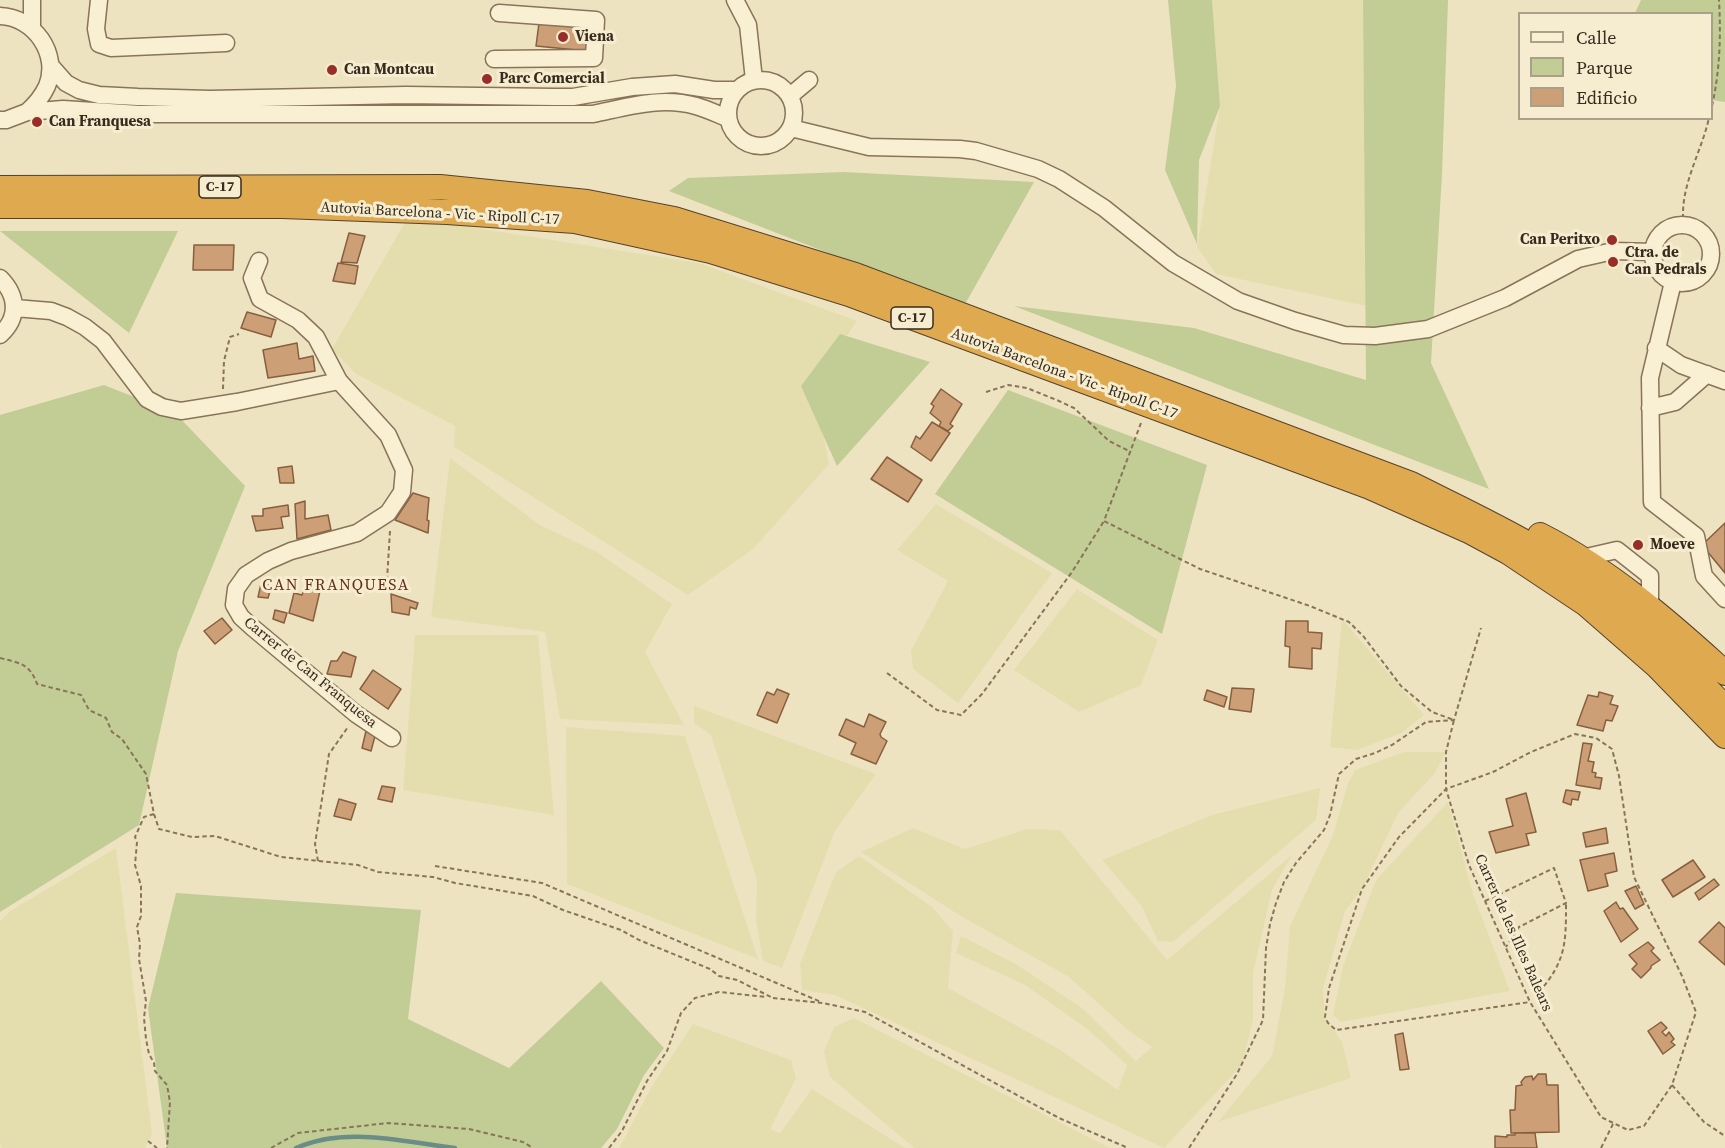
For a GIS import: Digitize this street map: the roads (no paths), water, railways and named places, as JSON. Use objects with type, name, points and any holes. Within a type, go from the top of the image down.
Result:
[{"type":"highway","name":"Autovia Barcelona - Vic - Ripoll C-17","points":[[0,188],[440,187],[587,202],[674,219],[855,276],[1411,484],[1483,519],[1536,549],[1580,579],[1632,620],[1702,683],[1725,708]]},
{"type":"highway","name":"Autovia Barcelona - Vic - Ripoll C-17","points":[[0,206],[282,206],[447,212],[576,221],[711,251],[849,294],[1370,487],[1469,531],[1508,552],[1586,604],[1657,666],[1725,736]]},
{"type":"highway","points":[[1411,484],[1438,485],[1582,558],[1672,624],[1725,673]]},
{"type":"street","points":[[32,0],[32,28]]},
{"type":"street","points":[[99,0],[96,29],[99,44],[111,48],[226,43]]},
{"type":"street","points":[[735,0],[748,25],[754,80]]},
{"type":"street","points":[[494,59],[594,58],[596,20],[500,13]]},
{"type":"street","points":[[0,16],[19,20],[32,28],[45,46],[51,66],[66,83],[79,90],[99,95],[210,99],[406,95],[554,98],[632,87],[675,84],[714,90],[737,90]]},
{"type":"street","points":[[27,112],[40,100],[48,84],[51,66]]},
{"type":"street","points":[[754,80],[768,80],[780,86],[790,96],[794,106],[791,128],[777,143],[767,146],[756,147],[737,137],[727,118],[731,98],[737,90],[754,80]]},
{"type":"street","points":[[790,96],[809,80]]},
{"type":"street","points":[[0,120],[27,112],[63,109],[139,114],[593,114],[635,104],[655,102],[695,106],[727,118]]},
{"type":"street","points":[[791,128],[868,147],[976,151],[1038,169],[1059,179],[1104,208],[1173,262],[1238,301],[1344,335],[1375,336],[1428,329],[1505,298],[1578,259],[1613,251],[1654,252]]},
{"type":"street","points":[[1684,226],[1701,232],[1718,254],[1702,276],[1691,282],[1673,282],[1658,270],[1654,261],[1654,252],[1656,243],[1662,234],[1674,227],[1684,226]]},
{"type":"street","name":"Carrer de Can Franquesa","points":[[259,261],[252,278],[260,299],[298,320],[316,337],[339,381],[388,435],[404,470],[402,492],[388,513],[357,533],[291,551],[268,561],[246,575],[236,589],[234,605],[241,617],[356,714],[392,738]]},
{"type":"street","points":[[0,279],[14,297],[15,308],[8,328],[0,335]]},
{"type":"street","points":[[1673,282],[1650,378],[1652,502],[1696,536],[1704,576],[1725,599]]},
{"type":"street","points":[[15,308],[51,311],[86,327],[103,341],[147,399],[181,411],[339,381]]},
{"type":"street","points":[[1656,348],[1681,365],[1725,381]]},
{"type":"street","points":[[1650,408],[1675,402],[1707,374]]},
{"type":"waterway","points":[[296,1148],[315,1141],[355,1137],[455,1148]]},
{"type":"place","name":"Viena","points":[[563,37]]},
{"type":"place","name":"Can Montcau","points":[[332,70]]},
{"type":"place","name":"Parc Comercial","points":[[487,79]]},
{"type":"place","name":"Can Franquesa","points":[[37,122]]},
{"type":"place","name":"Can Peritxo","points":[[1612,240]]},
{"type":"place","name":"Ctra. de Can Pedrals","points":[[1613,262]]},
{"type":"place","name":"Moeve","points":[[1638,545]]},
{"type":"district","name":"CAN FRANQUESA","points":[[336,586]]}]
